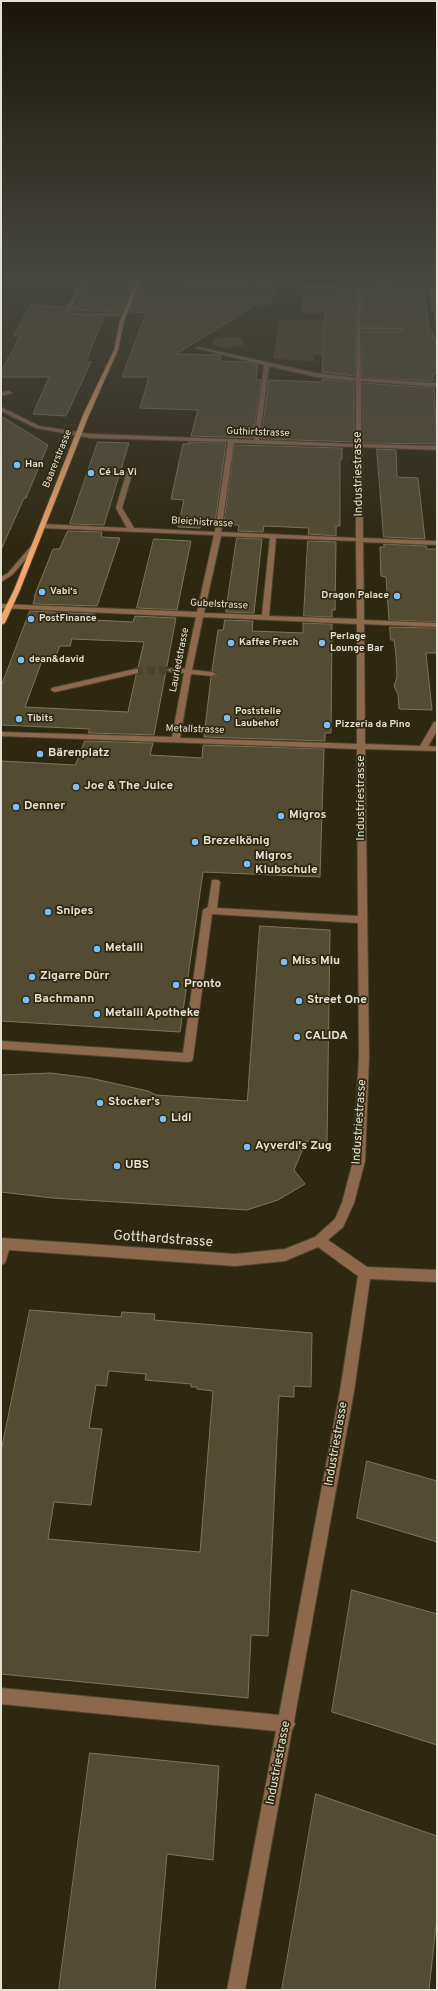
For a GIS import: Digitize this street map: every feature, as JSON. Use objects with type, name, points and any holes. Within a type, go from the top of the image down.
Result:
[{"type":"main road","name":"Baarerstrasse","points":[[1,623],[106,372]]},
{"type":"street","points":[[256,442],[265,372]]},
{"type":"street","points":[[302,372],[316,375],[437,385]]},
{"type":"street","name":"Industriestrasse","points":[[319,1241],[339,1223],[348,1203],[359,1162],[364,1057],[359,372]]},
{"type":"street","points":[[1,394],[9,393]]},
{"type":"street","name":"Guthirtstrasse","points":[[1,409],[38,428],[79,434],[437,448]]},
{"type":"street","name":"Lauriedstrasse","points":[[175,741],[199,615],[218,533],[231,441]]},
{"type":"street","points":[[130,471],[119,508],[131,529]]},
{"type":"street","name":"Bleichistrasse","points":[[42,526],[437,543]]},
{"type":"street","points":[[265,618],[272,536]]},
{"type":"street","points":[[1,580],[10,574],[35,545]]},
{"type":"street","name":"Gubelstrasse","points":[[1,606],[437,625]]},
{"type":"street","points":[[171,670],[188,670],[212,674]]},
{"type":"street","points":[[55,690],[136,671]]},
{"type":"street","points":[[422,749],[437,724]]},
{"type":"street","name":"Metallstrasse","points":[[1,734],[437,749]]},
{"type":"street","points":[[212,910],[215,882]]},
{"type":"street","points":[[1,1045],[188,1058],[208,910],[363,920]]},
{"type":"street","points":[[319,1241],[365,1273],[437,1276]]},
{"type":"street","name":"Gotthardstrasse","points":[[3,1244],[235,1260],[285,1255],[319,1241]]},
{"type":"street","points":[[1,1259],[3,1244]]},
{"type":"street","name":"Industriestrasse","points":[[236,1990],[287,1724],[347,1391],[365,1273]]},
{"type":"street","points":[[1,1696],[287,1724]]},
{"type":"building","points":[[1,372],[86,372],[66,416],[33,414],[49,377],[1,377]]},
{"type":"building","points":[[124,372],[257,372],[256,380],[261,380],[253,438],[191,436],[198,410],[140,408],[149,377],[122,377]]},
{"type":"building","points":[[322,372],[355,372],[355,376]]},
{"type":"building","points":[[362,372],[437,372],[437,374],[433,373],[434,381],[362,377]]},
{"type":"building","points":[[322,379],[354,382],[354,442],[261,439],[269,380],[322,382]]},
{"type":"building","points":[[362,383],[434,388],[437,444],[362,443]]},
{"type":"building","points":[[1,416],[48,445],[26,498],[24,498],[1,550]]},
{"type":"building","points":[[98,442],[129,443],[104,525],[70,524]]},
{"type":"building","points":[[189,442],[226,443],[215,524],[201,524],[200,528],[178,527],[184,500],[171,499],[183,444],[189,444]]},
{"type":"building","points":[[235,445],[342,448],[342,459],[340,459],[340,526],[336,526],[336,536],[308,534],[309,528],[264,526],[263,532],[238,531],[239,525],[224,525]]},
{"type":"building","points":[[377,449],[396,450],[397,477],[418,478],[425,539],[384,537]]},
{"type":"building","points":[[68,531],[102,532],[101,537],[120,538],[97,606],[33,604],[34,597],[53,549],[59,549]]},
{"type":"building","points":[[237,538],[262,539],[254,613],[226,612]]},
{"type":"building","points":[[154,539],[191,541],[177,610],[137,608]]},
{"type":"building","points":[[308,541],[336,542],[335,610],[332,610],[332,617],[304,616]]},
{"type":"building","points":[[384,544],[426,546],[427,549],[437,549],[437,622],[389,620],[386,577],[381,576],[380,547],[384,547]]},
{"type":"building","points":[[30,611],[95,614],[93,620],[133,622],[135,616],[176,618],[154,735],[88,733],[90,729],[1,725],[1,687]],"holes":[[[72,639],[144,642],[138,668],[140,673],[136,675],[128,712],[25,707],[43,658],[55,658],[60,646],[70,646]]]},
{"type":"building","points":[[225,620],[253,621],[252,631],[303,633],[303,623],[332,624],[331,733],[325,733],[325,741],[204,737],[211,677],[217,675],[212,671],[218,630],[223,630]]},
{"type":"building","points":[[390,627],[437,628],[437,653],[426,653],[432,710],[399,709],[398,694],[394,686],[397,677],[396,655],[394,640],[391,640]]},
{"type":"building","name":"Metalli","points":[[85,741],[153,743],[150,755],[202,758],[203,745],[324,749],[320,877],[203,872],[180,1032],[1,1021],[1,761],[75,765]]},
{"type":"building","points":[[260,926],[330,930],[327,1142],[306,1141],[294,1170],[305,1184],[278,1200],[247,1210],[52,1198],[1,1192],[1,1075],[51,1073],[90,1078],[148,1091],[156,1095],[247,1101]]},
{"type":"building","points":[[30,1310],[121,1317],[122,1312],[155,1314],[154,1320],[312,1333],[311,1387],[294,1386],[294,1397],[279,1396],[268,1636],[251,1635],[248,1698],[1,1674],[1,1452]],"holes":[[[109,1371],[146,1374],[145,1380],[191,1384],[191,1387],[197,1387],[197,1389],[213,1391],[200,1552],[48,1539],[54,1502],[91,1505],[102,1429],[89,1428],[96,1385],[106,1386]]]},
{"type":"building","points":[[367,1461],[437,1481],[437,1542],[357,1518]]},
{"type":"building","points":[[352,1590],[437,1614],[437,1745],[332,1712]]},
{"type":"building","points":[[90,1753],[219,1766],[213,1860],[167,1854],[155,1990],[59,1990]]},
{"type":"building","points":[[316,1794],[437,1836],[437,1916],[429,1990],[282,1990]]},
{"type":"tunnel","points":[[135,671],[171,670]]},
{"type":"place","name":"Han","points":[[17,465]]},
{"type":"place","name":"Cé La Vi","points":[[91,473]]},
{"type":"place","name":"Vabi‘s","points":[[42,592]]},
{"type":"place","name":"Dragon Palace","points":[[397,596]]},
{"type":"place","name":"PostFinance","points":[[31,619]]},
{"type":"place","name":"Kaffee Frech","points":[[231,643]]},
{"type":"place","name":"Perlage Lounge Bar","points":[[322,643]]},
{"type":"place","name":"dean&david","points":[[21,660]]},
{"type":"place","name":"Poststelle Laubehof","points":[[227,718]]},
{"type":"place","name":"Tibits","points":[[19,719]]},
{"type":"place","name":"Pizzeria da Pino","points":[[327,725]]},
{"type":"place","name":"Bärenplatz","points":[[40,754]]},
{"type":"place","name":"Joe & The Juice","points":[[76,787]]},
{"type":"place","name":"Denner","points":[[16,807]]},
{"type":"place","name":"Migros","points":[[281,816]]},
{"type":"place","name":"Brezelkönig","points":[[195,842]]},
{"type":"place","name":"Migros Klubschule","points":[[247,864]]},
{"type":"place","name":"Snipes","points":[[48,912]]},
{"type":"place","name":"Metalli","points":[[97,949]]},
{"type":"place","name":"Miss Miu","points":[[284,962]]},
{"type":"place","name":"Zigarre Dürr","points":[[32,977]]},
{"type":"place","name":"Pronto","points":[[176,985]]},
{"type":"place","name":"Bachmann","points":[[26,1000]]},
{"type":"place","name":"Street One","points":[[299,1001]]},
{"type":"place","name":"Metalli Apotheke","points":[[97,1014]]},
{"type":"place","name":"CALIDA","points":[[297,1037]]},
{"type":"place","name":"Stocker's","points":[[100,1103]]},
{"type":"place","name":"Lidl","points":[[163,1119]]},
{"type":"place","name":"Ayverdi's Zug","points":[[247,1147]]},
{"type":"place","name":"UBS","points":[[117,1166]]}]
